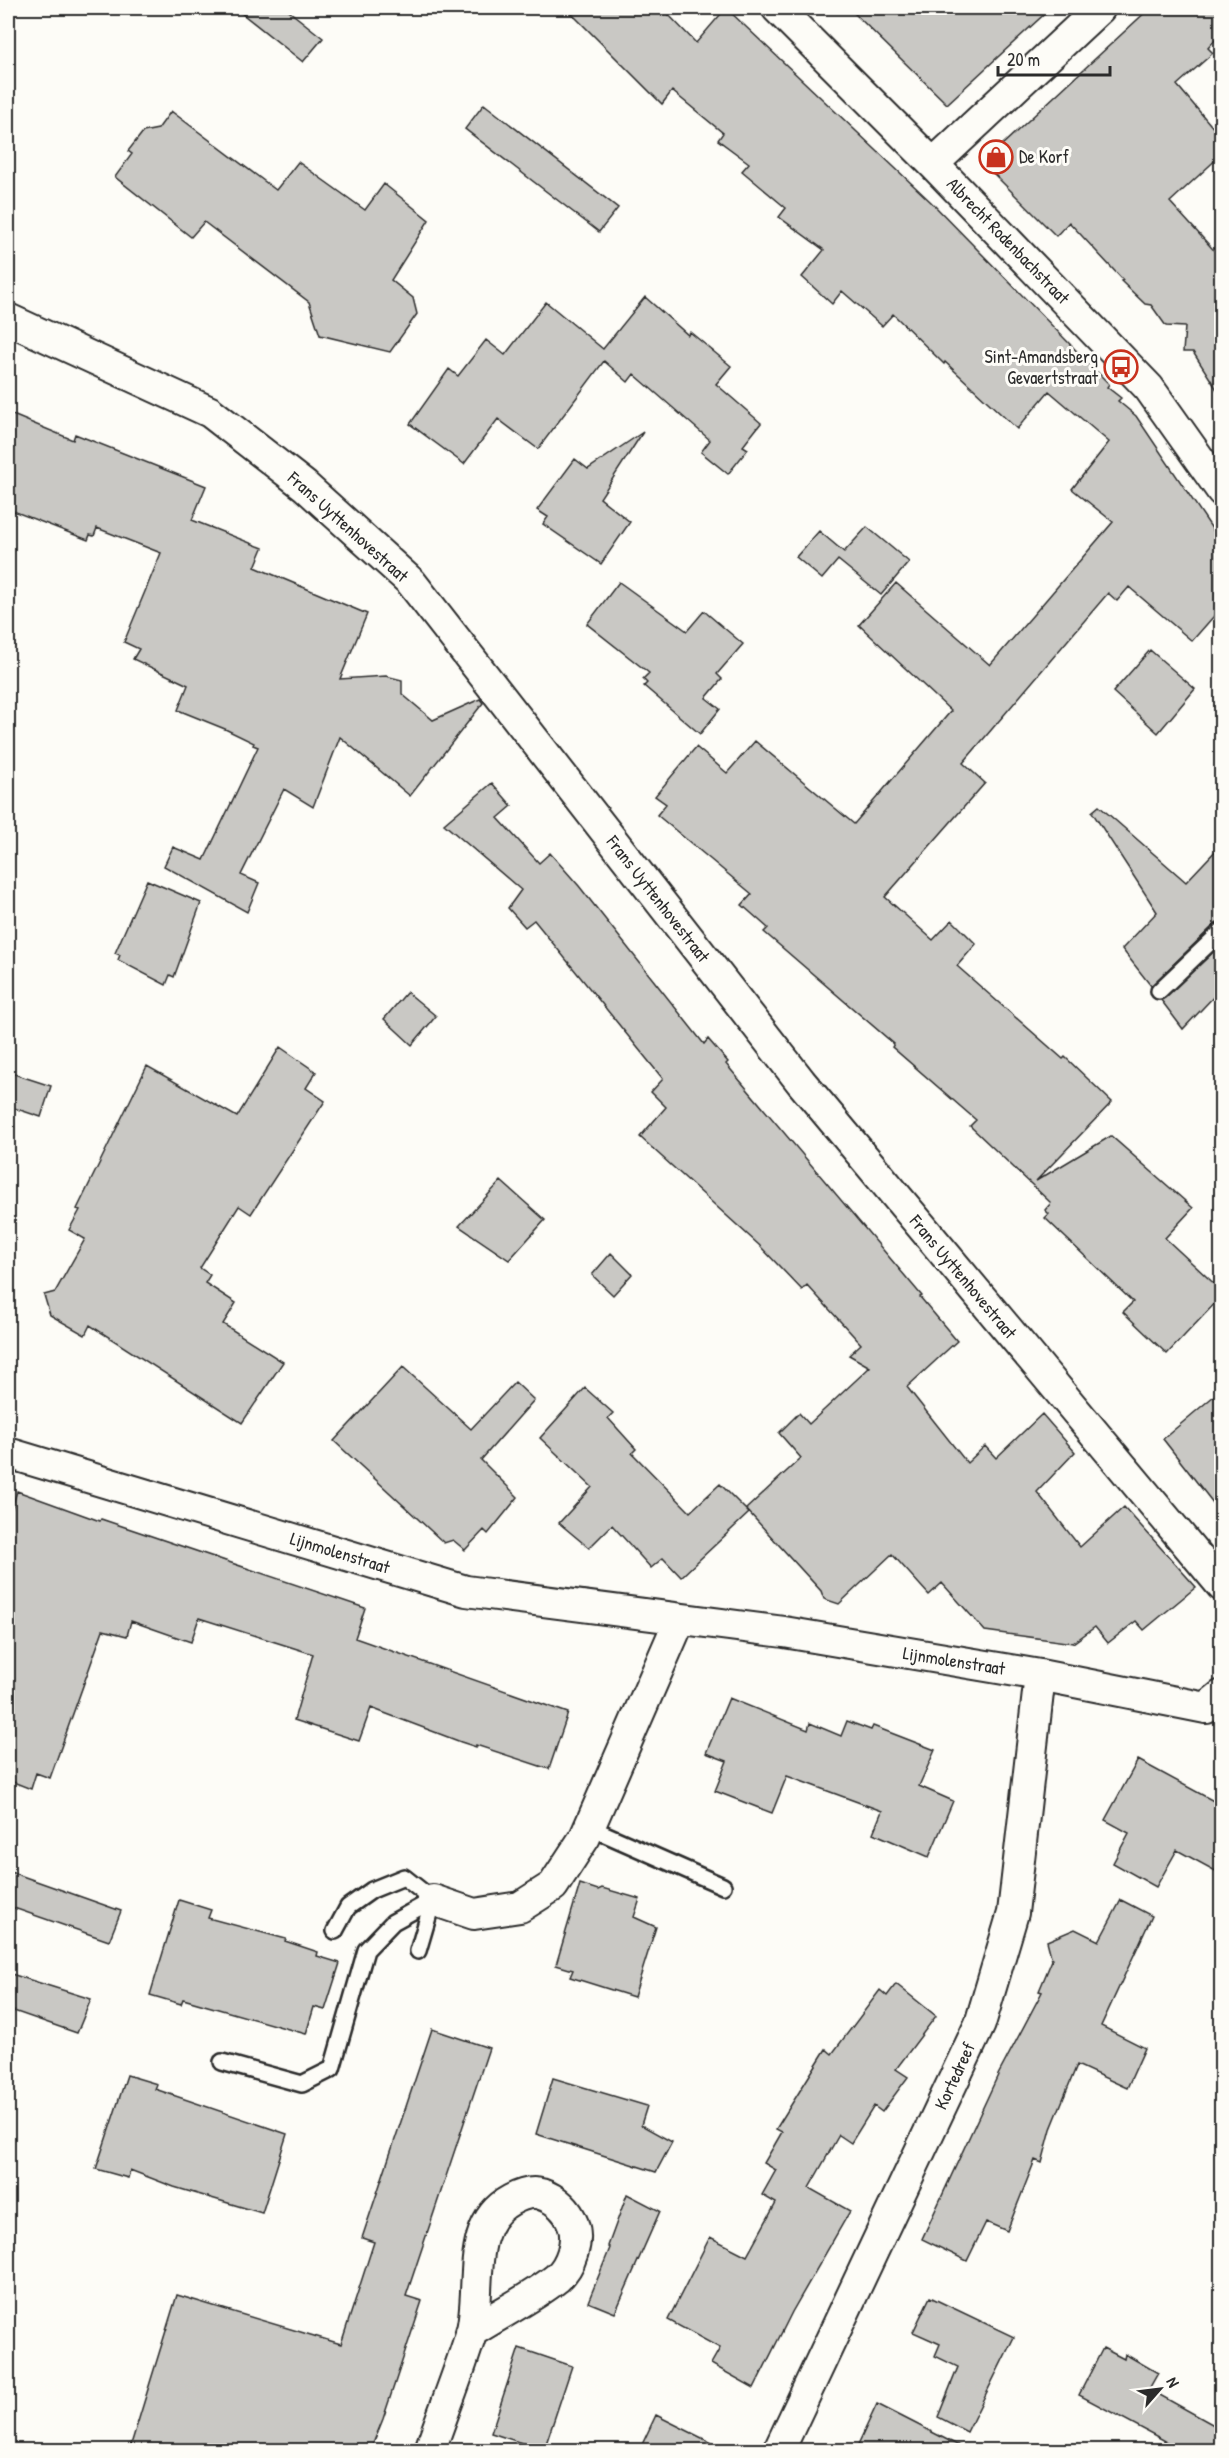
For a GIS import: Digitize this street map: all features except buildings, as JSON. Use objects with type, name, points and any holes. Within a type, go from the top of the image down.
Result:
[{"type":"street","name":"Albrecht Rodenbachstraat","points":[[777,8],[933,164],[1149,388],[1221,491]]},
{"type":"street","points":[[933,164],[1100,8]]},
{"type":"street","name":"Frans Uyttenhovestraat","points":[[8,319],[210,412],[305,486],[411,582],[801,1082],[1221,1586]]},
{"type":"street","name":"Lijnmolenstraat","points":[[8,1453],[466,1591],[784,1632],[1040,1675],[1206,1708],[1221,1695]]},
{"type":"street","points":[[433,1900],[474,1914],[520,1907],[552,1887],[589,1827],[680,1619]]},
{"type":"street","name":"Kortedreef","points":[[779,2451],[980,2024],[1013,1913],[1040,1675]]},
{"type":"street","points":[[430,2451],[471,2331],[482,2232],[492,2215],[508,2201],[522,2194],[540,2194],[555,2201],[570,2214],[577,2235],[571,2257],[565,2267],[558,2277],[471,2331]]},
{"type":"lane","points":[[1159,991],[1221,931]]},
{"type":"lane","points":[[589,1827],[723,1886]]},
{"type":"lane","points":[[335,1931],[348,1907],[372,1890],[404,1877],[433,1900]]},
{"type":"lane","points":[[418,1951],[433,1900]]},
{"type":"lane","points":[[222,2062],[302,2084],[332,2069],[366,1950],[393,1922],[433,1900]]},
{"type":"place","name":"De Korf","points":[[996,157]]},
{"type":"place","name":"Sint-Amandsberg Gevaertstraat","points":[[1121,367]]}]
